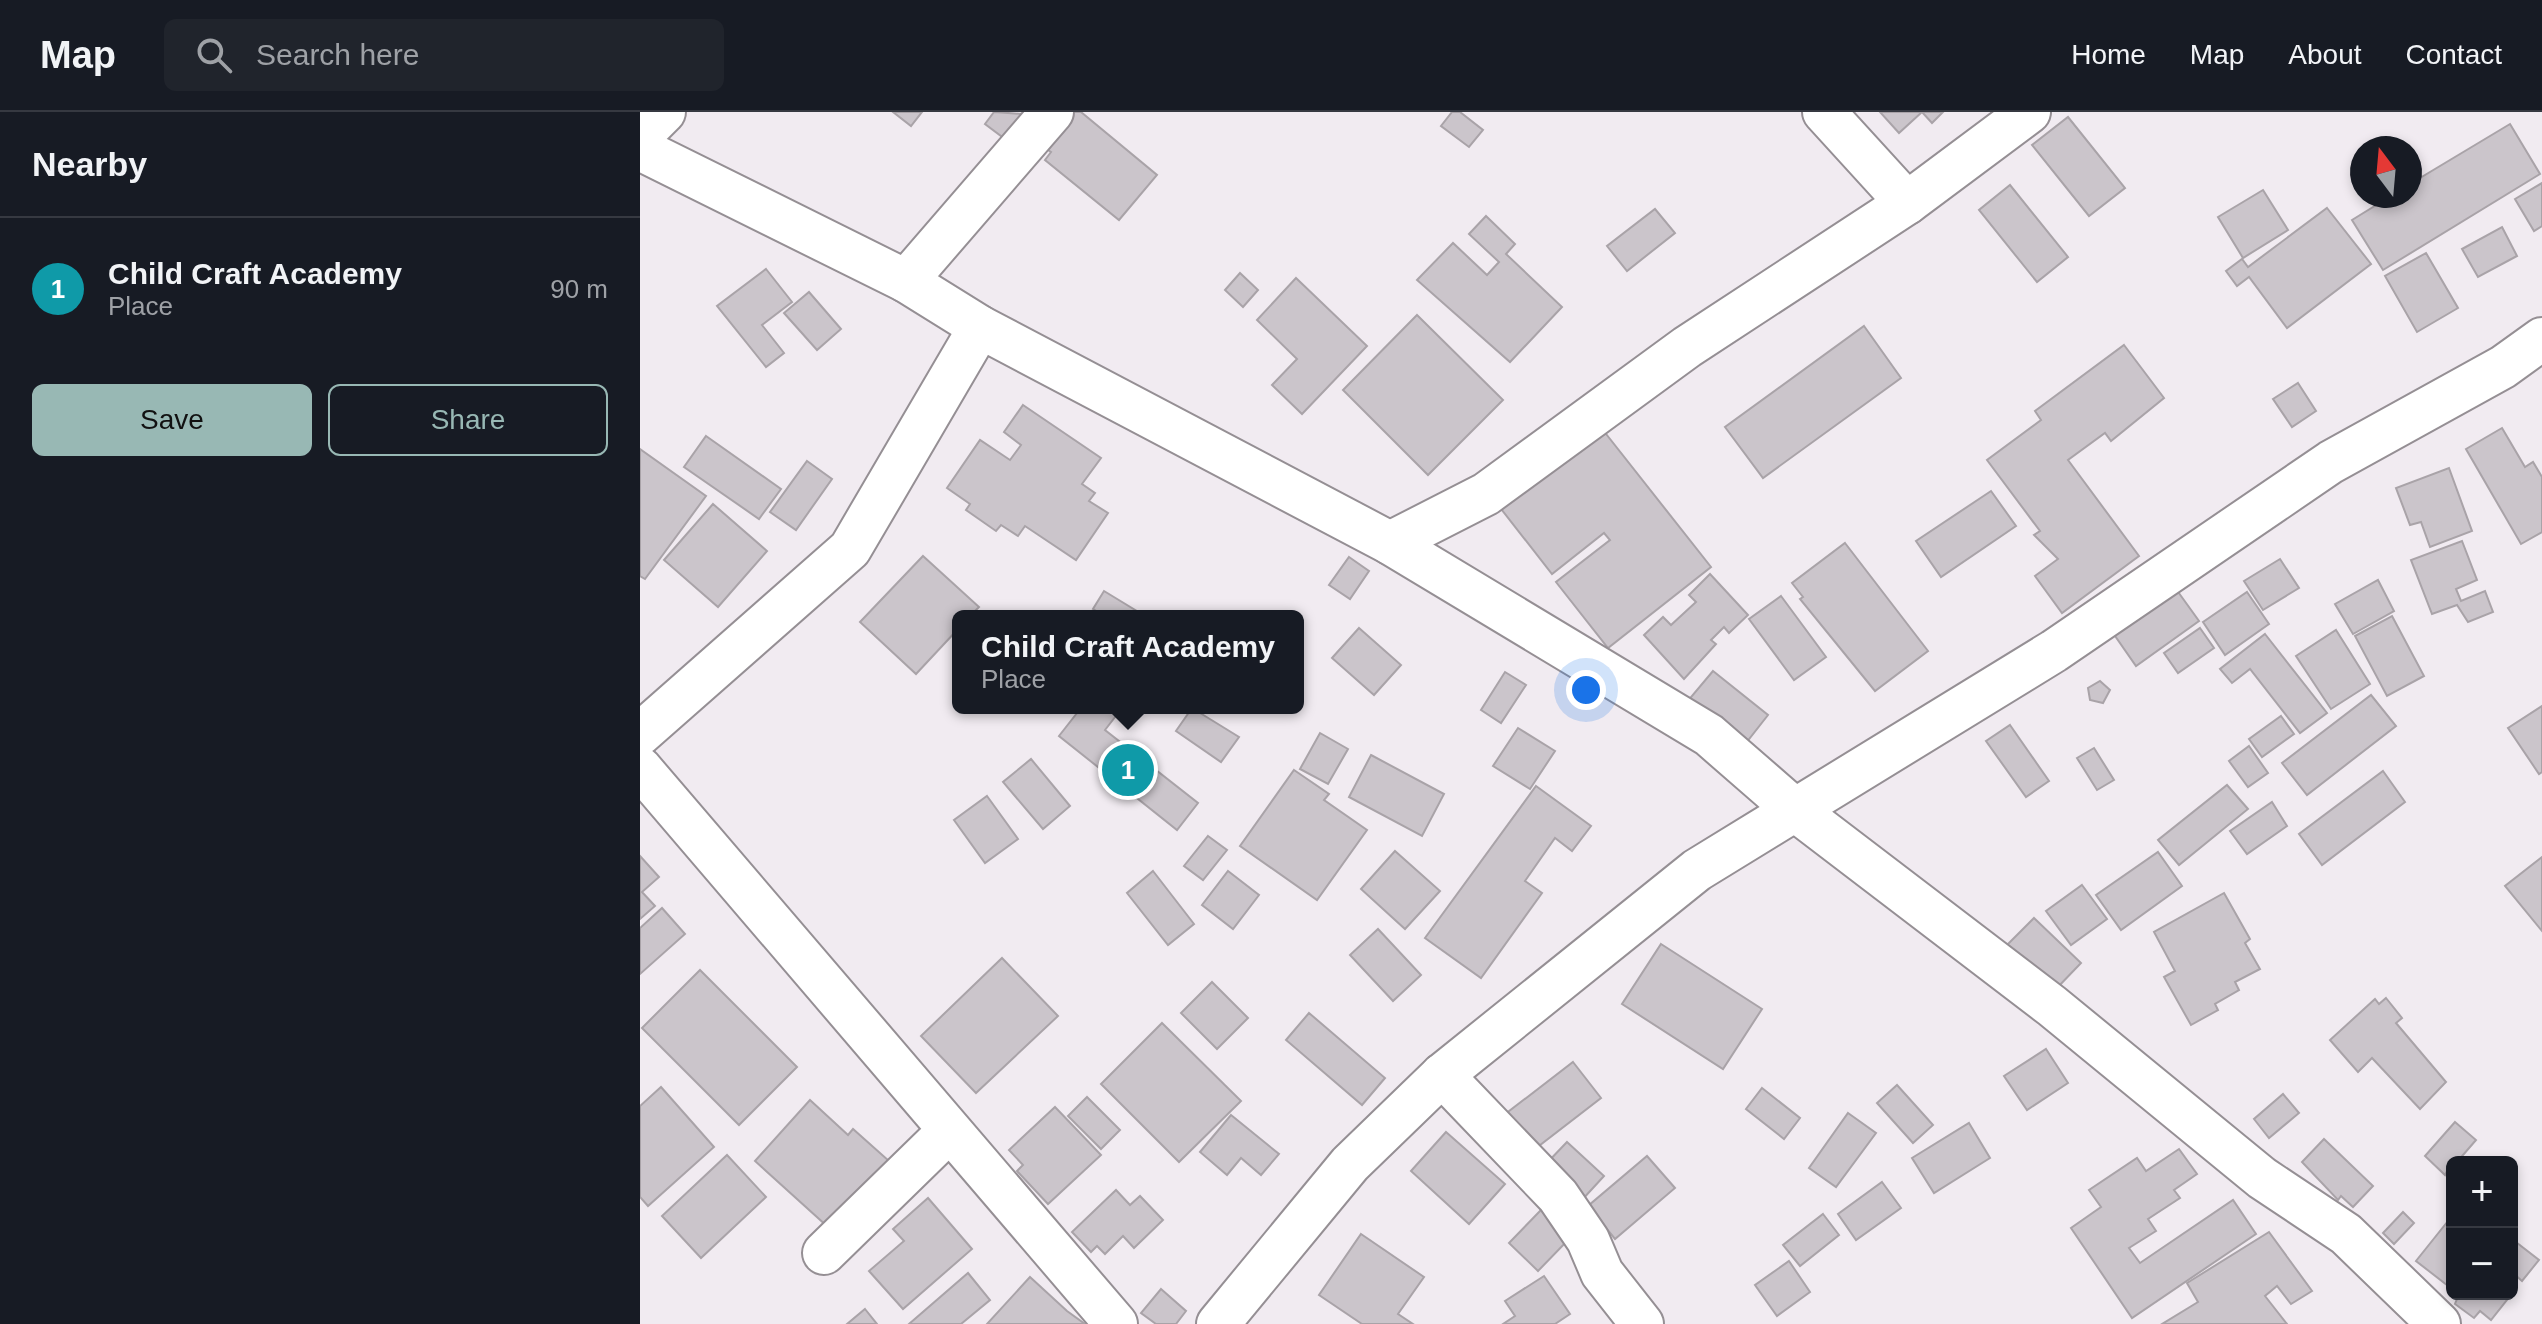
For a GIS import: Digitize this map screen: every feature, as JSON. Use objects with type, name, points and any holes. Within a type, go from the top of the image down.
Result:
[{"type":"street","points":[[640,136],[664,112]]},
{"type":"street","points":[[906,281],[1052,112]]},
{"type":"street","points":[[1824,112],[1907,203]]},
{"type":"street","points":[[1390,543],[1486,494],[1687,347],[1907,203],[2029,112]]},
{"type":"street","points":[[640,149],[906,281],[980,327],[1390,543],[1709,735],[1794,809],[2052,1006],[2262,1178],[2346,1234],[2439,1324]]},
{"type":"street","points":[[640,734],[850,549],[980,327]]},
{"type":"street","points":[[1218,1324],[1350,1164],[1442,1075],[1697,870],[2054,651],[2331,462],[2503,367],[2542,339]]},
{"type":"street","points":[[640,768],[1116,1324]]},
{"type":"street","points":[[1442,1075],[1558,1196],[1588,1240],[1602,1273],[1642,1324]]},
{"type":"street","points":[[824,1253],[949,1131]]},
{"type":"building","points":[[893,112],[922,112],[911,126]]},
{"type":"building","points":[[994,112],[1023,114],[1005,139],[985,124]]},
{"type":"building","points":[[1071,112],[1081,112],[1157,175],[1119,220],[1045,160],[1051,152],[1042,146]]},
{"type":"building","points":[[1452,112],[1460,112],[1483,130],[1469,147],[1441,126]]},
{"type":"building","points":[[1880,112],[1922,112],[1899,133]]},
{"type":"building","points":[[1922,112],[1943,112],[1932,123]]},
{"type":"building","points":[[2068,117],[2125,188],[2089,216],[2032,145]]},
{"type":"building","points":[[2510,124],[2540,174],[2383,270],[2352,220],[2372,208],[2422,208],[2422,177]]},
{"type":"building","points":[[2542,183],[2542,226],[2534,231],[2515,199]]},
{"type":"building","points":[[2010,185],[2068,257],[2037,282],[1979,210]]},
{"type":"building","points":[[2263,190],[2288,230],[2243,258],[2218,217]]},
{"type":"building","points":[[2327,208],[2371,264],[2287,328],[2249,277],[2237,286],[2226,271],[2242,259],[2248,267]]},
{"type":"building","points":[[1655,209],[1675,233],[1627,271],[1607,246]]},
{"type":"building","points":[[1486,216],[1515,244],[1506,254],[1562,307],[1510,362],[1417,280],[1453,243],[1487,275],[1499,262],[1469,234]]},
{"type":"building","points":[[2502,227],[2517,256],[2478,277],[2462,249]]},
{"type":"building","points":[[2426,253],[2458,308],[2417,332],[2385,276]]},
{"type":"building","points":[[766,269],[792,302],[762,325],[784,353],[766,367],[717,306]]},
{"type":"building","points":[[1240,273],[1258,290],[1243,307],[1225,290]]},
{"type":"building","points":[[1296,278],[1367,346],[1302,414],[1272,385],[1297,359],[1257,320]]},
{"type":"building","points":[[809,292],[841,329],[817,350],[784,313]]},
{"type":"building","points":[[1417,315],[1503,400],[1428,475],[1343,390]]},
{"type":"building","points":[[1864,326],[1901,378],[1763,478],[1725,427]]},
{"type":"building","points":[[2124,345],[2164,398],[2111,441],[2105,433],[2068,460],[2139,556],[2062,613],[2035,576],[2058,559],[2034,535],[2040,531],[1987,460],[2041,420],[2035,411]]},
{"type":"building","points":[[2298,383],[2316,411],[2292,427],[2273,399]]},
{"type":"building","points":[[1023,405],[1101,458],[1082,484],[1095,493],[1089,501],[1108,513],[1076,560],[1025,526],[1018,536],[1001,525],[996,531],[966,510],[970,504],[947,488],[980,440],[1010,460],[1021,445],[1004,432]]},
{"type":"building","points":[[1599,425],[1711,567],[1608,648],[1556,582],[1610,540],[1604,533],[1552,574],[1498,505]]},
{"type":"building","points":[[2502,428],[2525,467],[2533,462],[2542,477],[2542,532],[2521,544],[2466,449]]},
{"type":"building","points":[[706,436],[781,489],[759,519],[684,467]]},
{"type":"building","points":[[640,449],[706,496],[645,579],[640,576]]},
{"type":"building","points":[[807,461],[832,479],[796,530],[770,512]]},
{"type":"building","points":[[2449,468],[2472,531],[2430,547],[2421,522],[2410,525],[2396,488]]},
{"type":"building","points":[[1991,491],[2016,526],[1941,577],[1916,541]]},
{"type":"building","points":[[713,504],[767,551],[718,607],[664,560]]},
{"type":"building","points":[[2462,541],[2477,580],[2456,589],[2461,601],[2485,591],[2493,612],[2468,622],[2457,605],[2432,614],[2411,560]]},
{"type":"building","points":[[1845,543],[1928,651],[1875,691],[1800,599],[1803,597],[1792,583]]},
{"type":"building","points":[[923,556],[979,607],[976,610],[952,610],[952,635],[916,674],[860,622]]},
{"type":"building","points":[[1349,557],[1369,571],[1350,599],[1329,585]]},
{"type":"building","points":[[2280,559],[2299,588],[2263,610],[2244,581]]},
{"type":"building","points":[[1710,574],[1748,615],[1729,633],[1724,627],[1711,640],[1716,644],[1684,679],[1644,635],[1663,617],[1671,625],[1696,602],[1689,595]]},
{"type":"building","points":[[2378,580],[2394,611],[2353,634],[2335,604]]},
{"type":"building","points":[[2176,589],[2199,621],[2136,666],[2113,633]]},
{"type":"building","points":[[1104,591],[1135,610],[1095,610]]},
{"type":"building","points":[[2247,592],[2269,624],[2225,655],[2203,622]]},
{"type":"building","points":[[1781,596],[1826,657],[1794,680],[1749,619]]},
{"type":"building","points":[[2392,616],[2424,676],[2387,696],[2355,636]]},
{"type":"building","points":[[1359,628],[1401,665],[1374,695],[1332,658]]},
{"type":"building","points":[[2200,628],[2214,648],[2178,673],[2164,653]]},
{"type":"building","points":[[2336,630],[2370,684],[2331,709],[2296,656]]},
{"type":"building","points":[[2265,634],[2327,713],[2300,733],[2250,669],[2232,683],[2220,669]]},
{"type":"building","points":[[1713,671],[1768,715],[1742,748],[1686,703]]},
{"type":"building","points":[[1505,672],[1526,685],[1501,723],[1481,710]]},
{"type":"building","points":[[2100,681],[2110,690],[2103,703],[2090,700],[2088,688]]},
{"type":"building","points":[[2371,695],[2396,726],[2307,795],[2282,763]]},
{"type":"building","points":[[2542,706],[2542,772],[2539,774],[2508,728]]},
{"type":"building","points":[[1076,714],[1117,714],[1105,730],[1198,803],[1177,830],[1059,736]]},
{"type":"building","points":[[1188,714],[1202,714],[1239,737],[1221,762],[1176,731]]},
{"type":"building","points":[[2281,716],[2294,734],[2262,757],[2249,739]]},
{"type":"building","points":[[2010,725],[2049,781],[2026,797],[1986,741]]},
{"type":"building","points":[[1518,728],[1555,751],[1530,789],[1493,766]]},
{"type":"building","points":[[1320,733],[1348,749],[1328,784],[1300,769]]},
{"type":"building","points":[[2249,746],[2268,773],[2248,787],[2229,761]]},
{"type":"building","points":[[2094,748],[2114,780],[2097,790],[2077,758]]},
{"type":"building","points":[[1371,755],[1444,794],[1422,836],[1349,797]]},
{"type":"building","points":[[1031,759],[1070,806],[1043,829],[1003,782]]},
{"type":"building","points":[[1294,770],[1329,794],[1324,800],[1367,830],[1317,900],[1240,846]]},
{"type":"building","points":[[2383,771],[2405,802],[2322,865],[2299,834]]},
{"type":"building","points":[[2227,785],[2248,809],[2179,865],[2158,840]]},
{"type":"building","points":[[1536,786],[1591,826],[1572,851],[1555,838],[1525,881],[1542,893],[1481,978],[1425,938]]},
{"type":"building","points":[[987,796],[1018,839],[985,863],[954,820]]},
{"type":"building","points":[[2272,802],[2287,826],[2247,854],[2230,831]]},
{"type":"building","points":[[1208,836],[1227,850],[1203,880],[1184,866]]},
{"type":"building","points":[[1395,851],[1440,891],[1405,929],[1361,889]]},
{"type":"building","points":[[2158,852],[2182,886],[2121,930],[2096,895]]},
{"type":"building","points":[[640,856],[659,877],[642,892],[655,906],[640,919]]},
{"type":"building","points":[[2542,857],[2542,931],[2505,886]]},
{"type":"building","points":[[1153,871],[1194,924],[1168,945],[1127,893]]},
{"type":"building","points":[[1228,871],[1259,895],[1233,929],[1202,905]]},
{"type":"building","points":[[2082,885],[2107,919],[2071,945],[2046,911]]},
{"type":"building","points":[[2224,893],[2250,939],[2245,943],[2260,969],[2235,982],[2239,990],[2215,1004],[2218,1010],[2191,1025],[2164,977],[2175,971],[2154,932]]},
{"type":"building","points":[[662,908],[685,934],[640,974],[640,928]]},
{"type":"building","points":[[2034,918],[2081,963],[2055,990],[2007,945]]},
{"type":"building","points":[[1378,929],[1421,975],[1393,1001],[1350,955]]},
{"type":"building","points":[[1661,944],[1762,1009],[1723,1069],[1622,1004]]},
{"type":"building","points":[[1002,958],[1058,1016],[976,1093],[921,1036]]},
{"type":"building","points":[[700,970],[797,1067],[739,1125],[642,1028]]},
{"type":"building","points":[[1212,982],[1248,1018],[1217,1049],[1181,1013]]},
{"type":"building","points":[[2386,998],[2402,1018],[2396,1023],[2446,1082],[2420,1109],[2372,1058],[2358,1072],[2330,1040],[2375,999],[2379,1004]]},
{"type":"building","points":[[1309,1013],[1385,1078],[1362,1105],[1286,1040]]},
{"type":"building","points":[[1162,1023],[1241,1101],[1179,1162],[1101,1084]]},
{"type":"building","points":[[2046,1049],[2068,1083],[2027,1110],[2004,1076]]},
{"type":"building","points":[[1573,1062],[1601,1098],[1531,1152],[1504,1115]]},
{"type":"building","points":[[1897,1085],[1933,1125],[1913,1143],[1877,1103]]},
{"type":"building","points":[[661,1087],[714,1147],[648,1206],[640,1197],[640,1106]]},
{"type":"building","points":[[1762,1088],[1800,1118],[1784,1139],[1746,1109]]},
{"type":"building","points":[[2283,1094],[2299,1113],[2269,1138],[2254,1119]]},
{"type":"building","points":[[1087,1097],[1120,1130],[1101,1149],[1068,1116]]},
{"type":"building","points":[[810,1100],[848,1135],[853,1129],[889,1161],[828,1227],[755,1161]]},
{"type":"building","points":[[1055,1107],[1101,1155],[1048,1204],[1017,1171],[1023,1165],[1009,1150]]},
{"type":"building","points":[[1848,1113],[1876,1133],[1836,1187],[1809,1168]]},
{"type":"building","points":[[1231,1115],[1279,1154],[1261,1175],[1241,1158],[1227,1175],[1200,1152]]},
{"type":"building","points":[[2455,1122],[2476,1140],[2462,1156],[2446,1156],[2445,1175],[2425,1156]]},
{"type":"building","points":[[1969,1123],[1990,1158],[1934,1193],[1912,1158]]},
{"type":"building","points":[[1446,1132],[1505,1184],[1469,1224],[1411,1171]]},
{"type":"building","points":[[2324,1139],[2373,1186],[2353,1207],[2341,1196],[2338,1200],[2302,1162]]},
{"type":"building","points":[[1567,1142],[1604,1176],[1581,1201],[1544,1166]]},
{"type":"building","points":[[2179,1149],[2197,1174],[2174,1190],[2180,1198],[2148,1219],[2156,1231],[2129,1248],[2140,1263],[2233,1200],[2256,1234],[2132,1318],[2071,1228],[2101,1207],[2089,1190],[2137,1158],[2146,1171]]},
{"type":"building","points":[[727,1155],[766,1197],[701,1258],[662,1216]]},
{"type":"building","points":[[1647,1156],[1675,1188],[1615,1239],[1588,1206]]},
{"type":"building","points":[[1882,1182],[1901,1208],[1856,1240],[1838,1214]]},
{"type":"building","points":[[1116,1190],[1130,1205],[1140,1196],[1163,1220],[1134,1248],[1123,1236],[1105,1254],[1097,1246],[1091,1252],[1072,1232]]},
{"type":"building","points":[[928,1198],[972,1249],[903,1309],[869,1271],[904,1241],[893,1229]]},
{"type":"building","points":[[1541,1210],[1570,1238],[1538,1271],[1509,1243]]},
{"type":"building","points":[[2403,1212],[2414,1223],[2394,1244],[2383,1233]]},
{"type":"building","points":[[1823,1214],[1839,1235],[1800,1266],[1783,1245]]},
{"type":"building","points":[[2446,1224],[2446,1284],[2416,1261]]},
{"type":"building","points":[[2269,1232],[2312,1291],[2291,1304],[2277,1286],[2265,1296],[2287,1324],[2162,1324],[2198,1302],[2187,1283]]},
{"type":"building","points":[[1361,1234],[1424,1277],[1398,1314],[1413,1324],[1362,1324],[1319,1295]]},
{"type":"building","points":[[2518,1244],[2539,1260],[2522,1281],[2518,1277]]},
{"type":"building","points":[[1789,1261],[1810,1292],[1777,1316],[1755,1285]]},
{"type":"building","points":[[968,1273],[990,1300],[961,1324],[909,1324]]},
{"type":"building","points":[[1544,1276],[1570,1314],[1555,1324],[1503,1324],[1515,1316],[1505,1301]]},
{"type":"building","points":[[1030,1277],[1067,1311],[1085,1324],[987,1324]]},
{"type":"building","points":[[1161,1289],[1186,1311],[1176,1324],[1156,1324],[1141,1313]]},
{"type":"building","points":[[2457,1300],[2507,1300],[2491,1320],[2480,1311],[2474,1318],[2455,1304]]},
{"type":"building","points":[[865,1309],[877,1324],[847,1324]]},
{"type":"place","name":"Child Craft Academy","points":[[1128,770]]}]
